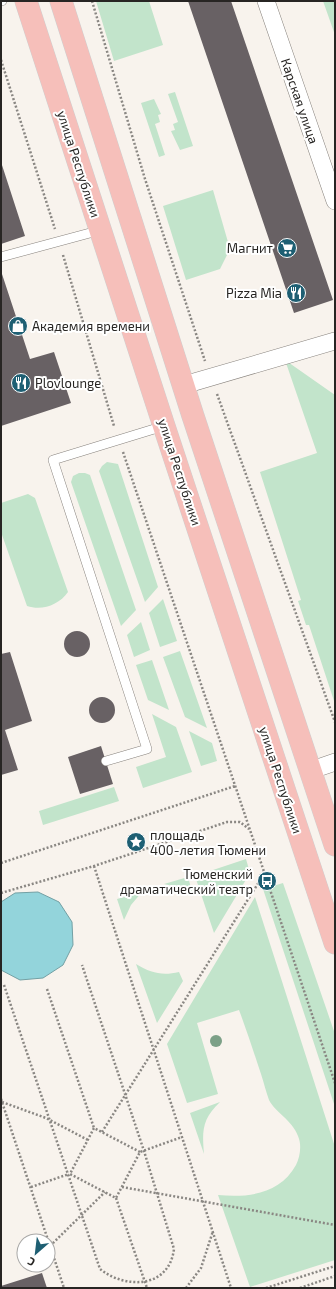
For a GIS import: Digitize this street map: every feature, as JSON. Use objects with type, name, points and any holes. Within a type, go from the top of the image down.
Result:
[{"type":"main road","name":"улица Республики","points":[[26,1],[164,426],[335,943]]},
{"type":"main road","points":[[61,1],[184,385],[309,770],[335,845]]},
{"type":"street","name":"Карская улица","points":[[266,1],[335,201]]},
{"type":"street","points":[[184,385],[335,341]]},
{"type":"street","points":[[309,770],[335,762]]},
{"type":"lane","points":[[1,257],[100,230]]},
{"type":"lane","points":[[106,761],[147,748],[53,460],[164,426]]},
{"type":"path","points":[[1,60],[59,240],[118,440],[335,1083]]},
{"type":"path","points":[[1,863],[235,786]]},
{"type":"path","points":[[1,893],[94,866],[227,822],[240,822],[249,829]]},
{"type":"path","points":[[94,866],[231,1288]]},
{"type":"path","points":[[102,1132],[264,874]]},
{"type":"path","points":[[82,965],[174,1249],[173,1256],[166,1271],[147,1287],[142,1286]]},
{"type":"path","points":[[4,986],[100,1268],[106,1276],[117,1283]]},
{"type":"path","points":[[47,989],[94,1128],[142,1151]]},
{"type":"path","points":[[2,1100],[50,1121],[88,1140]]},
{"type":"path","points":[[2,1100],[46,1233]]},
{"type":"path","points":[[30,1187],[69,1174],[94,1128]]},
{"type":"path","points":[[116,1198],[142,1151],[182,1137]]},
{"type":"path","points":[[69,1174],[116,1198],[147,1287]]},
{"type":"path","points":[[122,1187],[335,1225]]},
{"type":"path","points":[[56,1240],[105,1192]]},
{"type":"path","points":[[186,1288],[201,1268],[213,1231]]},
{"type":"path","points":[[56,1263],[65,1288]]},
{"type":"path","points":[[266,1288],[335,1266]]},
{"type":"path","points":[[300,1288],[335,1276]]},
{"type":"green space","points":[[96,1],[149,1],[163,45],[114,61]]},
{"type":"green space","points":[[323,1],[335,1],[335,35]]},
{"type":"green space","points":[[175,92],[193,146],[180,150],[171,131],[175,130],[173,124],[178,122],[168,94]]},
{"type":"green space","points":[[154,99],[161,114],[158,115],[160,122],[155,124],[165,155],[159,157],[141,103]]},
{"type":"green space","points":[[213,190],[230,249],[220,269],[186,280],[163,206]]},
{"type":"green space","points":[[285,360],[335,395],[335,704],[309,625],[306,625],[298,601],[301,600],[260,472],[317,453]]},
{"type":"green space","points":[[107,462],[118,464],[158,587],[145,602],[99,471]]},
{"type":"green space","points":[[79,473],[90,475],[136,610],[121,626],[71,482],[73,476]]},
{"type":"green space","points":[[28,494],[35,498],[68,592],[64,597],[50,606],[38,608],[27,606],[1,532],[1,503]]},
{"type":"green space","points":[[163,599],[177,641],[160,647],[149,613]]},
{"type":"green space","points":[[141,622],[150,650],[134,657],[127,635]]},
{"type":"green space","points":[[180,651],[207,728],[185,717],[163,657]]},
{"type":"green space","points":[[152,660],[169,710],[148,700],[136,665]]},
{"type":"green space","points":[[152,714],[176,727],[192,772],[143,788],[136,767],[166,757]]},
{"type":"green space","points":[[189,731],[212,743],[217,761],[201,766]]},
{"type":"green space","points":[[114,787],[119,801],[43,825],[39,811]]},
{"type":"green space","points":[[246,859],[250,873],[214,933],[195,876]]},
{"type":"green space","points":[[188,877],[193,895],[177,887],[164,884]]},
{"type":"green space","points":[[283,883],[335,1034],[335,1107],[263,889]]},
{"type":"green space","points":[[142,892],[131,905],[124,920],[117,899]]},
{"type":"green space","points":[[255,897],[335,1147],[335,1260],[250,1287],[218,1195],[241,1196],[262,1192],[281,1182],[289,1175],[296,1165],[300,1151],[299,1140],[292,1125],[269,1100],[239,1010],[197,1023],[218,1094],[187,1103],[167,1044]]},
{"type":"green space","points":[[136,964],[147,970],[162,974],[179,972],[183,981],[157,1023]]},
{"type":"green space","points":[[220,1102],[206,1120],[204,1126],[204,1154],[190,1113]]},
{"type":"water","points":[[38,892],[59,902],[72,922],[73,945],[63,965],[43,978],[20,980],[1,970],[1,902],[15,893]]},
{"type":"building","points":[[188,1],[231,1],[333,300],[294,313]]},
{"type":"building","points":[[1,162],[25,236],[1,244]]},
{"type":"building","points":[[1,271],[30,359],[54,352],[71,403],[1,426]]},
{"type":"building","points":[[77,631],[86,635],[90,644],[86,653],[77,657],[68,653],[64,644],[68,635]]},
{"type":"building","points":[[10,652],[32,721],[5,730],[18,770],[1,775],[1,654]]},
{"type":"building","points":[[102,697],[111,701],[115,710],[111,719],[102,723],[93,719],[89,710],[93,701]]},
{"type":"building","points":[[101,746],[113,784],[80,794],[68,757]]},
{"type":"building","points":[[42,1273],[47,1288],[1,1288],[1,1286]]},
{"type":"place","name":"Магнит","points":[[287,248]]},
{"type":"place","name":"Pizza Mia","points":[[296,293]]},
{"type":"place","name":"Академия времени","points":[[18,326]]},
{"type":"place","name":"Plovlounge","points":[[21,383]]},
{"type":"place","name":"площадь 400-летия Тюмени","points":[[136,842]]},
{"type":"place","name":"Тюменский драматический театр","points":[[267,881]]}]
